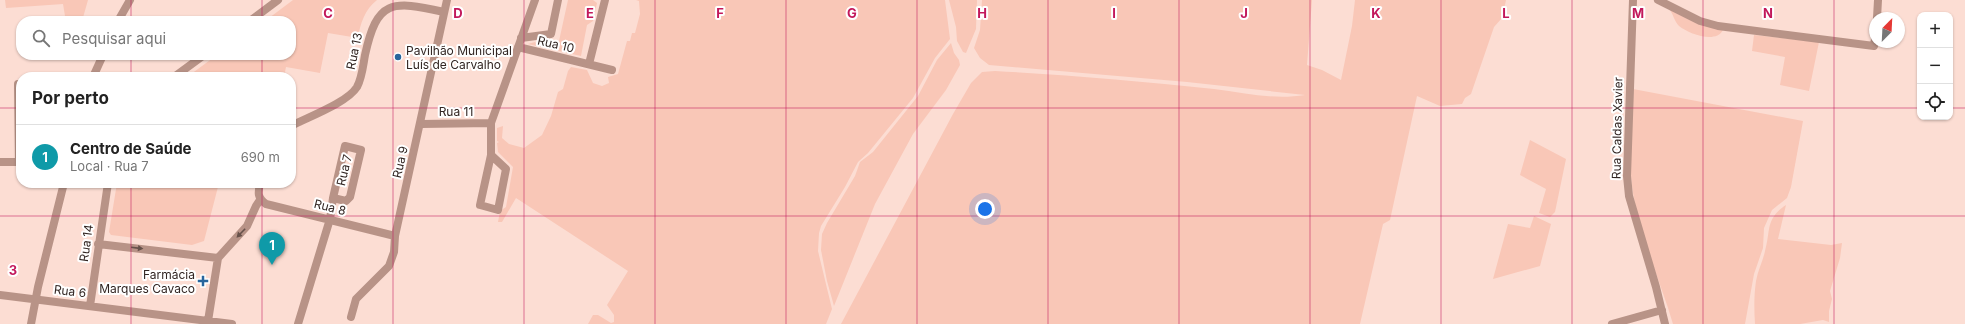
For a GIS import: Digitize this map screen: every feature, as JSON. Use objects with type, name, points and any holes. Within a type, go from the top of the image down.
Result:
[{"type":"street","points":[[121,16],[130,0]]},
{"type":"street","points":[[257,16],[278,0]]},
{"type":"street","name":"Rua 9","points":[[351,317],[356,299],[389,266],[394,252],[395,236],[421,124],[447,0]]},
{"type":"street","name":"Rua 10","points":[[491,155],[506,169],[498,210],[480,205],[491,155],[491,123],[535,0]]},
{"type":"street","name":"Rua 10","points":[[521,38],[551,34],[558,0]]},
{"type":"street","points":[[589,64],[605,0]]},
{"type":"street","name":"Rua Caldas Xavier","points":[[1633,0],[1627,176],[1629,196],[1665,324]]},
{"type":"street","points":[[1658,0],[1700,21],[1718,26],[1869,42]]},
{"type":"street","points":[[1877,12],[1878,0]]},
{"type":"street","name":"Rua 13","points":[[296,123],[352,94],[361,78],[370,32],[377,16],[388,7],[400,2],[444,12]]},
{"type":"street","name":"Rua 10","points":[[518,47],[612,70]]},
{"type":"street","points":[[95,72],[101,60]]},
{"type":"street","points":[[181,72],[197,60]]},
{"type":"street","name":"Rua 11","points":[[421,124],[491,123]]},
{"type":"street","name":"Rua 7","points":[[298,324],[330,219],[333,198],[345,146],[361,150],[350,197],[346,201],[333,198]]},
{"type":"street","points":[[0,162],[16,162]]},
{"type":"street","points":[[32,324],[36,299],[63,188]]},
{"type":"street","name":"Rua 14","points":[[90,306],[107,188]]},
{"type":"street","points":[[208,321],[218,258],[247,226],[260,200],[258,194],[259,188]]},
{"type":"street","name":"Rua 8","points":[[260,200],[266,204],[395,236]]},
{"type":"street","points":[[98,244],[218,258]]},
{"type":"street","name":"Rua 6","points":[[0,295],[90,306],[179,321],[208,321],[232,324]]},
{"type":"street","points":[[1612,324],[1662,310]]},
{"type":"shaded area","points":[[5,0],[88,0],[83,16],[65,16],[63,4],[6,8]]},
{"type":"shaded area","points":[[293,0],[377,0],[366,12],[360,27],[358,38],[328,33],[320,73],[286,67],[285,72],[194,72],[210,60],[296,60],[296,16],[272,16]]},
{"type":"shaded area","points":[[568,0],[593,0],[597,3],[593,21],[587,25],[581,56],[528,44],[535,42],[537,45],[559,41]]},
{"type":"shaded area","points":[[636,0],[945,0],[950,39],[935,58],[913,98],[868,153],[858,162],[845,187],[821,226],[818,251],[832,309],[826,324],[588,324],[593,315],[598,315],[611,323],[614,322],[614,315],[607,305],[628,271],[516,198],[502,222],[498,222],[500,211],[506,207],[513,167],[498,152],[497,143],[499,142],[497,141],[497,128],[503,126],[502,138],[509,144],[524,148],[542,135],[551,116],[558,92],[563,89],[568,71],[571,67],[587,70],[593,83],[602,86],[609,83],[608,77],[618,74],[627,41],[630,41],[632,33],[635,33],[640,14],[639,1]]},
{"type":"shaded area","points":[[949,0],[977,0],[976,29],[966,53],[963,52],[957,41],[956,27]]},
{"type":"shaded area","points":[[982,0],[1312,0],[1307,65],[1322,70],[1341,80],[1352,26],[1355,0],[1506,0],[1502,18],[1494,27],[1471,94],[1465,98],[1462,104],[1440,106],[1417,96],[1390,220],[1383,224],[1360,324],[841,324],[953,114],[971,83],[982,72],[995,71],[1104,78],[1282,97],[1305,95],[1187,82],[989,65],[980,58],[974,48],[980,30]]},
{"type":"shaded area","points":[[1669,9],[1723,30],[1720,34],[1709,37],[1689,32],[1679,26]]},
{"type":"shaded area","points":[[1754,35],[1819,42],[1809,91],[1780,85],[1785,57],[1752,51]]},
{"type":"shaded area","points":[[951,43],[960,65],[946,90],[913,134],[875,204],[834,306],[821,250],[822,234],[855,176],[860,162],[873,152],[918,96],[937,60]]},
{"type":"shaded area","points":[[1633,89],[1803,121],[1791,187],[1787,198],[1772,210],[1764,228],[1763,248],[1754,274],[1745,324],[1673,324],[1644,239],[1635,204],[1630,162]]},
{"type":"shaded area","points":[[1530,140],[1566,159],[1555,212],[1550,217],[1539,213],[1546,189],[1520,175]]},
{"type":"shaded area","points":[[116,188],[218,188],[204,241],[192,245],[111,235],[109,232]]},
{"type":"shaded area","points":[[1786,205],[1778,239],[1831,245],[1842,243],[1840,258],[1830,291],[1832,299],[1829,311],[1829,322],[1823,320],[1800,324],[1755,324],[1754,302],[1756,281],[1767,244],[1770,225],[1779,210]]},
{"type":"shaded area","points":[[1534,216],[1551,224],[1540,266],[1493,279],[1508,224],[1530,228]]},
{"type":"place","name":"Pavilhão Municipal Luís de Carvalho","points":[[398,57]]},
{"type":"place","name":"Centro de Saúde","points":[[272,265]]},
{"type":"place","name":"Farmácia Marques Cavaco","points":[[203,281]]}]
